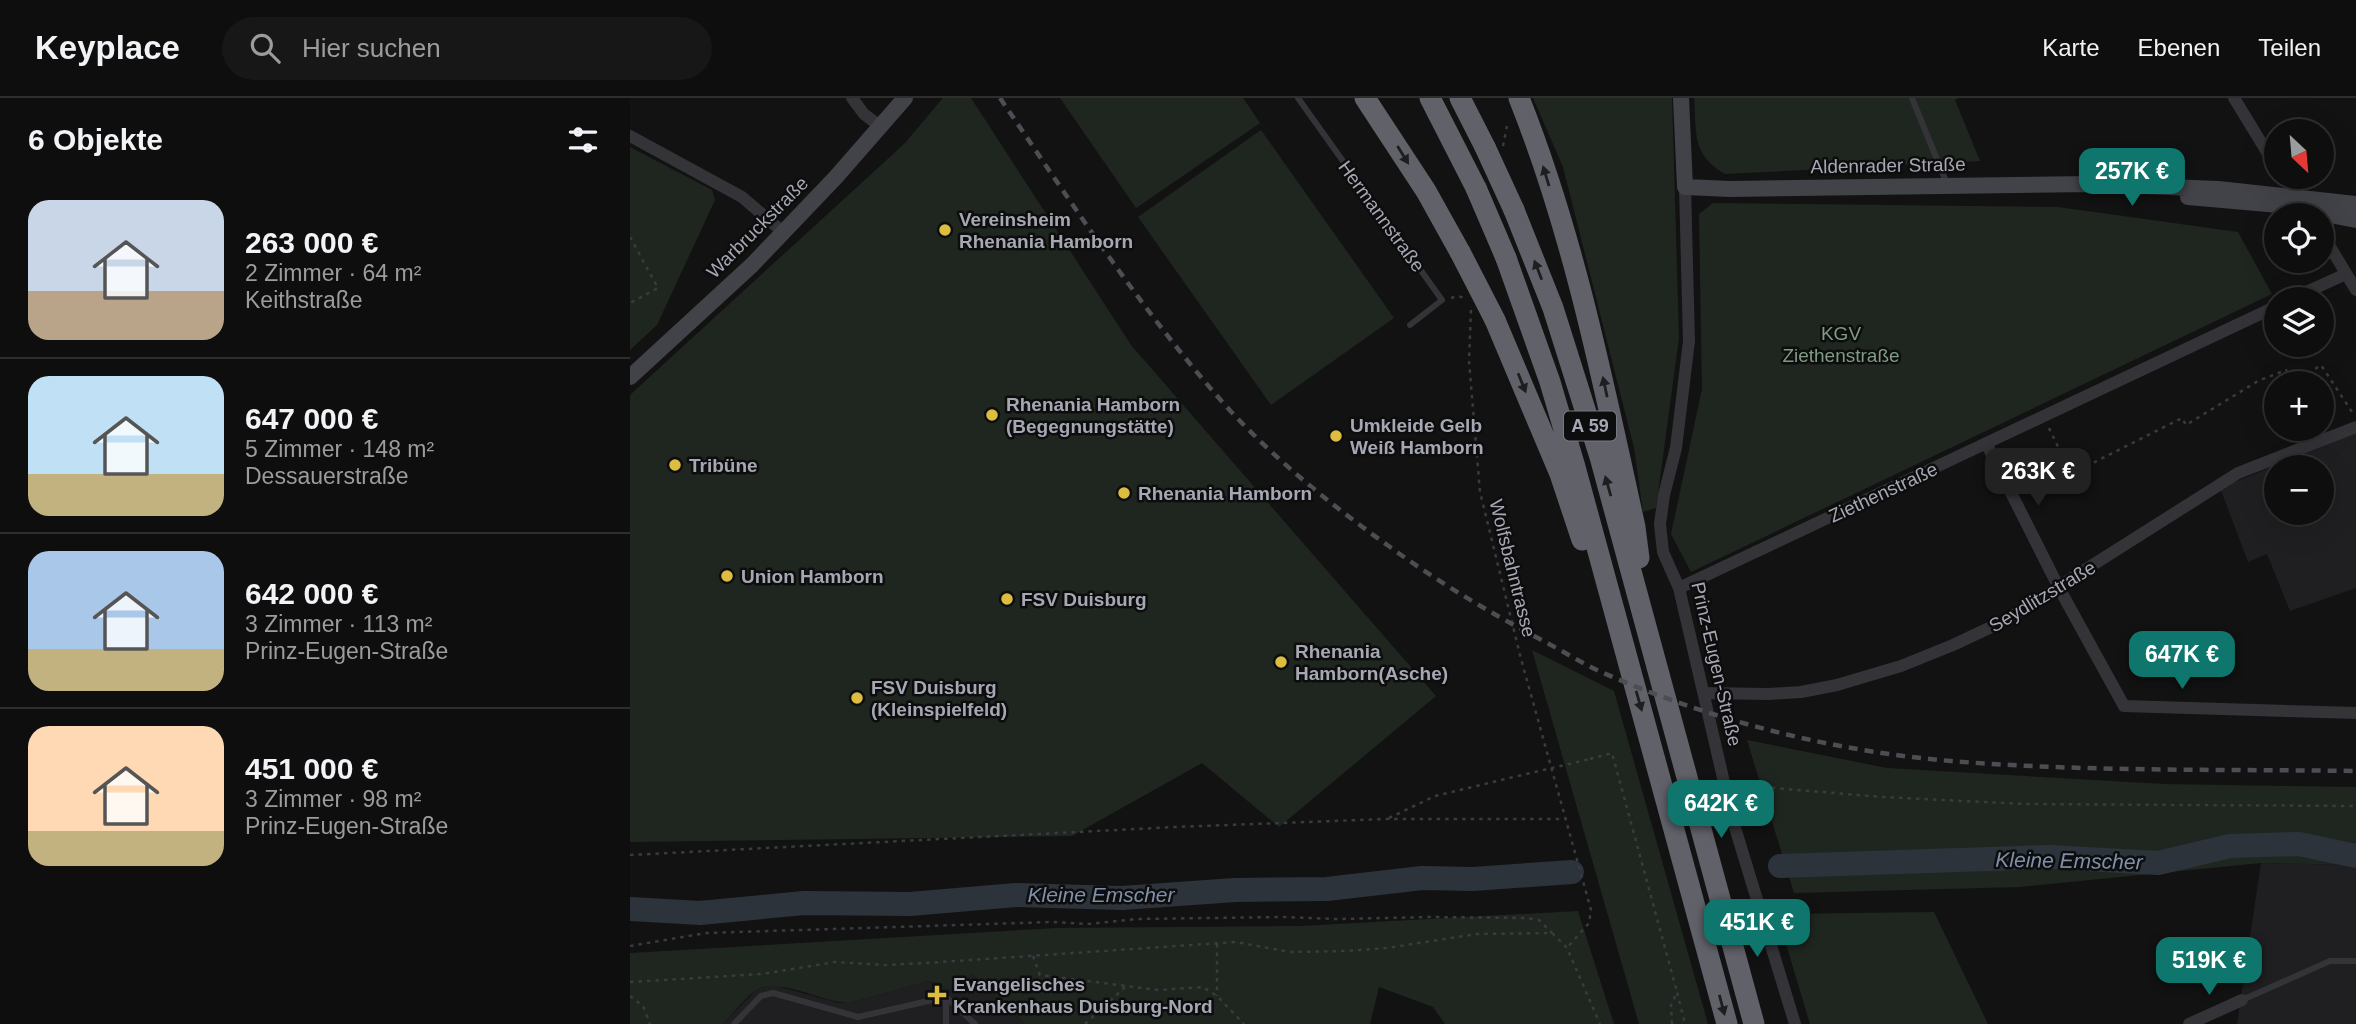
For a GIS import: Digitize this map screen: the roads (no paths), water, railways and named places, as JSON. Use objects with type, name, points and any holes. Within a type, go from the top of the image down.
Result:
[{"type":"highway","points":[[1365,98],[1426,191],[1495,320],[1560,474],[1583,542],[1621,636]]},
{"type":"highway","name":"A 59","points":[[1430,98],[1476,188],[1506,258],[1550,382],[1589,515],[1727,1024]]},
{"type":"highway","name":"A 59","points":[[1460,98],[1494,148],[1514,210],[1553,308],[1575,373],[1754,1024]]},
{"type":"highway","points":[[1514,104],[1534,139],[1590,323],[1635,527],[1652,646]]},
{"type":"street","points":[[852,98],[864,114],[881,127]]},
{"type":"street","name":"Warbruckstraße","points":[[630,377],[757,270],[783,233],[905,98]]},
{"type":"street","name":"Prinz-Eugen-Straße","points":[[1681,98],[1689,341],[1676,448],[1660,524],[1663,552],[1679,588],[1724,787],[1795,1024]]},
{"type":"street","points":[[2234,98],[2264,147]]},
{"type":"street","points":[[630,136],[742,197],[783,233]]},
{"type":"street","name":"Aldenrader Straße","points":[[1685,187],[1730,189],[2092,184],[2218,189],[2301,203]]},
{"type":"street","points":[[2278,189],[2279,199]]},
{"type":"street","name":"Aldenrader Straße","points":[[2334,207],[2356,204]]},
{"type":"street","name":"Aldenrader Straße","points":[[2334,211],[2356,220]]},
{"type":"street","points":[[2334,254],[2356,290]]},
{"type":"street","points":[[2317,287],[2346,274]]},
{"type":"street","name":"Ziethenstraße","points":[[1679,588],[2264,312]]},
{"type":"street","name":"Seydlitzstraße","points":[[1704,693],[1801,692],[1900,666],[1953,645],[2004,621],[2059,588],[2238,473],[2356,427]]},
{"type":"street","points":[[1986,443],[2059,588],[2124,706],[2356,713]]},
{"type":"street","points":[[2189,1024],[2242,1000]]},
{"type":"lane","name":"Hermannstraße","points":[[1298,98],[1442,300],[1410,325]]},
{"type":"lane","points":[[1912,98],[1947,186]]},
{"type":"lane","points":[[2242,1000],[2330,961],[2356,961]]},
{"type":"lane","points":[[734,1024],[761,996],[773,993],[858,1017],[946,997]]},
{"type":"lane","points":[[946,997],[946,1024]]},
{"type":"lane","points":[[946,997],[975,1024]]},
{"type":"lane","points":[[851,1024],[858,1017]]},
{"type":"waterway","name":"Kleine Emscher","points":[[1780,866],[2050,857],[2158,863],[2230,846],[2299,844],[2356,856]]},
{"type":"waterway","name":"Kleine Emscher","points":[[630,909],[700,913],[804,903],[910,904],[1016,895],[1122,898],[1235,890],[1327,889],[1422,878],[1473,879],[1572,872]]},
{"type":"railway","points":[[1000,98],[1164,332],[1225,405],[1263,444],[1325,498],[1409,561],[1488,610],[1593,668],[1641,689],[1727,718],[1771,731],[1861,750],[2001,765],[2356,771]]},
{"type":"place","name":"Vereinsheim Rhenania Hamborn","points":[[945,230]]},
{"type":"place","name":"Rhenania Hamborn (Begegnungstätte)","points":[[992,415]]},
{"type":"place","name":"Umkleide Gelb Weiß Hamborn","points":[[1336,436]]},
{"type":"place","name":"Tribüne","points":[[675,465]]},
{"type":"place","name":"Rhenania Hamborn","points":[[1124,493]]},
{"type":"place","name":"Union Hamborn","points":[[727,576]]},
{"type":"place","name":"FSV Duisburg","points":[[1007,599]]},
{"type":"place","name":"Rhenania Hamborn(Asche)","points":[[1281,662]]},
{"type":"place","name":"FSV Duisburg (Kleinspielfeld)","points":[[857,698]]},
{"type":"place","name":"Evangelisches Krankenhaus Duisburg-Nord","points":[[937,995]]},
{"type":"park label","name":"KGV Ziethenstraße","points":[[1841,344]]}]
